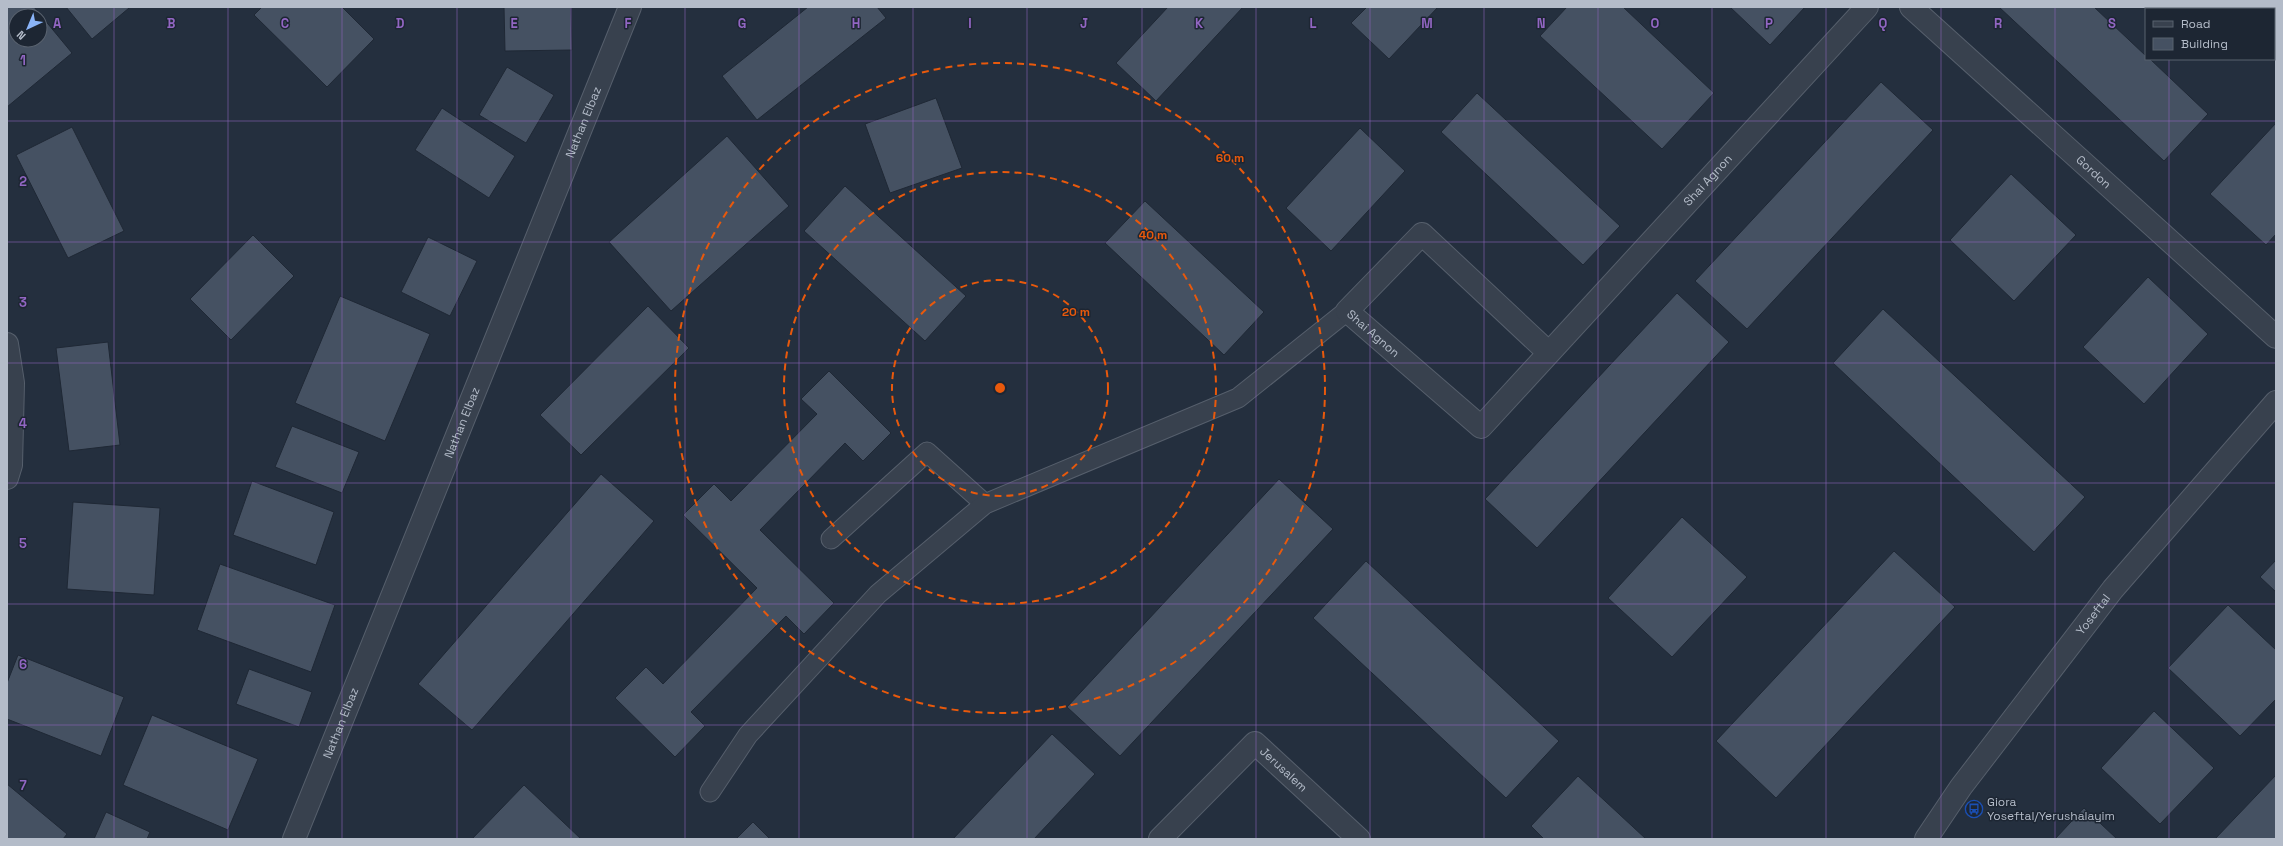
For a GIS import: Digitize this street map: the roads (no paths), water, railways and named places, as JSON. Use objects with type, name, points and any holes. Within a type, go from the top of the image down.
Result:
[{"type":"street","name":"Nathan Elbaz","points":[[294,839],[630,7]]},
{"type":"street","name":"Shai Agnon","points":[[1549,353],[1422,234],[1347,311],[1481,427],[1549,353],[1866,7]]},
{"type":"street","name":"Gordon","points":[[1911,7],[2276,337]]},
{"type":"street","points":[[7,344],[13,383],[11,465],[7,478]]},
{"type":"street","name":"Yoseftal","points":[[1926,839],[1961,787],[2113,589],[2276,402]]},
{"type":"street","name":"Jerusalem","points":[[1160,839],[1256,743],[1359,839]]},
{"type":"lane","points":[[710,792],[748,735],[878,594],[985,504],[1238,398],[1347,311]]},
{"type":"lane","points":[[831,539],[927,452],[985,504]]},
{"type":"place","name":"Giora Yoseftal/Yerushalayim","points":[[1974,809]]}]
